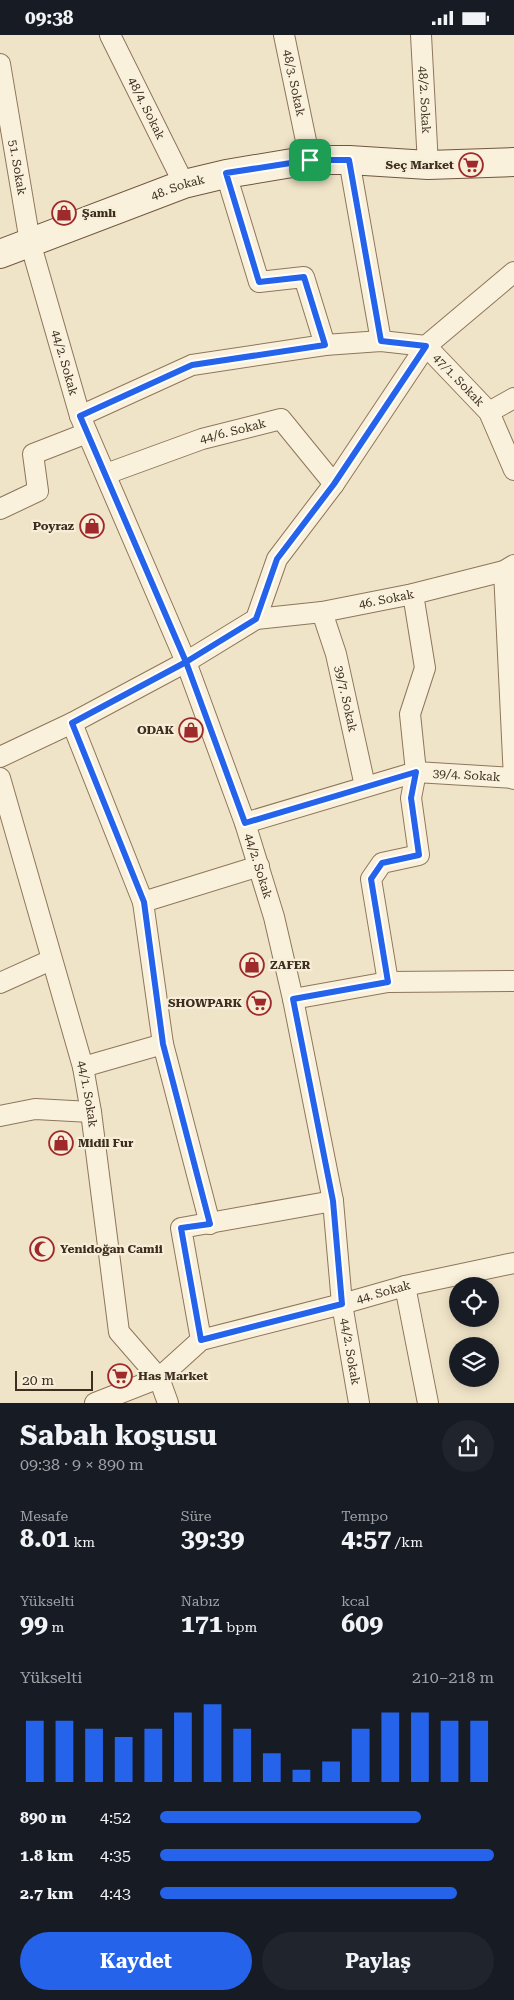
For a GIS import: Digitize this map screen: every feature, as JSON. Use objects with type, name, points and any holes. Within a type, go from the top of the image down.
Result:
[{"type":"main road","name":"48. Sokak","points":[[0,254],[184,184],[226,173],[310,160],[349,160],[428,165],[514,162]]},
{"type":"street","name":"48/4. Sokak","points":[[110,35],[184,184]]},
{"type":"street","name":"48/3. Sokak","points":[[284,35],[310,160]]},
{"type":"street","name":"48/2. Sokak","points":[[420,35],[428,165]]},
{"type":"street","name":"51. Sokak","points":[[0,64],[30,242]]},
{"type":"street","points":[[349,160],[381,341]]},
{"type":"street","points":[[226,173],[259,282],[304,277],[325,345]]},
{"type":"street","name":"44/2. Sokak","points":[[30,242],[84,425],[186,662],[245,823],[274,917],[293,999],[333,1201],[342,1304],[359,1403]]},
{"type":"street","points":[[0,757],[72,723],[186,662],[256,619],[277,559],[334,484],[426,346],[514,272]]},
{"type":"street","name":"47/1. Sokak","points":[[0,509],[38,491],[33,454],[192,365],[325,345],[381,341],[426,346],[489,412],[514,470]]},
{"type":"street","points":[[489,412],[514,398]]},
{"type":"street","name":"44/6. Sokak","points":[[106,475],[202,439],[282,419],[334,484]]},
{"type":"street","points":[[509,568],[514,778]]},
{"type":"street","name":"46. Sokak","points":[[256,619],[322,612],[413,594],[509,568]]},
{"type":"street","points":[[388,982],[371,879],[382,863],[419,855],[411,798],[416,772],[410,714],[425,668],[413,594]]},
{"type":"street","name":"39/7. Sokak","points":[[322,612],[336,654],[365,786]]},
{"type":"street","points":[[72,723],[144,902],[163,1044],[210,1224]]},
{"type":"street","name":"39/4. Sokak","points":[[245,823],[416,772],[514,778]]},
{"type":"street","name":"44/1. Sokak","points":[[0,778],[83,1067],[91,1113],[119,1331],[159,1378],[168,1403]]},
{"type":"street","points":[[144,902],[259,866]]},
{"type":"street","points":[[0,983],[51,960]]},
{"type":"street","points":[[293,999],[388,982],[514,981]]},
{"type":"street","points":[[83,1067],[163,1044]]},
{"type":"street","points":[[0,1116],[35,1109],[91,1113]]},
{"type":"street","points":[[201,1340],[181,1228],[333,1201]]},
{"type":"street","name":"44. Sokak","points":[[95,1403],[159,1378],[201,1340],[405,1286],[514,1263]]},
{"type":"street","points":[[405,1286],[428,1403]]},
{"type":"place","name":"Seç Market","points":[[471,165]]},
{"type":"place","name":"Şamlı","points":[[64,213]]},
{"type":"place","name":"Poyraz","points":[[92,526]]},
{"type":"place","name":"ODAK","points":[[191,730]]},
{"type":"place","name":"ZAFER","points":[[252,965]]},
{"type":"place","name":"SHOWPARK","points":[[259,1003]]},
{"type":"place","name":"Midil Fur","points":[[61,1143]]},
{"type":"place","name":"Yenidoğan Camii","points":[[42,1249]]},
{"type":"place","name":"Has Market","points":[[120,1376]]},
{"type":"route","points":[[310,160],[226,173],[259,282],[304,277],[325,345],[192,365],[80,416],[186,662],[245,823],[416,772],[411,798],[419,855],[382,863],[371,879],[388,982],[293,999],[333,1201],[342,1304],[201,1340],[181,1228],[210,1224],[163,1044],[144,902],[72,723],[186,662],[256,619],[277,559],[334,484],[426,346],[381,341],[349,160],[310,160]]}]
